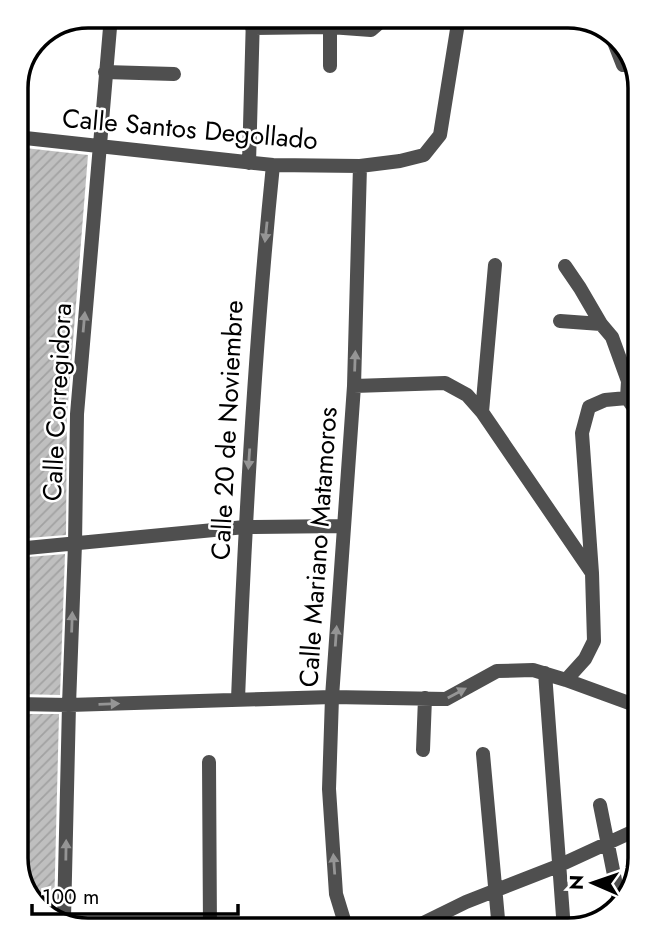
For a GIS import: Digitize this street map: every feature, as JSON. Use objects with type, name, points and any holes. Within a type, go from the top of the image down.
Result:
[{"type":"street","name":"Calle Corregidora","points":[[64,913],[77,414],[110,28]]},
{"type":"street","points":[[249,163],[253,28]]},
{"type":"street","points":[[330,28],[330,66]]},
{"type":"street","points":[[344,28],[373,28]]},
{"type":"street","name":"Calle Santos Degollado","points":[[28,138],[249,163],[360,166],[424,155],[440,135],[457,28]]},
{"type":"street","points":[[106,72],[174,74]]},
{"type":"street","name":"Calle 20 de Noviembre","points":[[238,699],[245,527],[261,287],[273,164]]},
{"type":"street","name":"Calle Mariano Matamoros","points":[[343,918],[336,894],[329,789],[332,697],[354,386],[360,166]]},
{"type":"street","points":[[482,412],[495,265]]},
{"type":"street","points":[[565,266],[612,337],[628,381],[627,398],[605,400],[589,407],[582,433],[594,641],[585,659],[566,680]]},
{"type":"street","points":[[560,321],[601,324]]},
{"type":"street","points":[[354,386],[445,383],[467,396],[482,412],[592,573]]},
{"type":"street","points":[[28,548],[245,527],[344,526]]},
{"type":"street","points":[[28,704],[332,697],[446,699],[497,671],[533,670],[628,702]]},
{"type":"street","points":[[545,673],[563,918]]},
{"type":"street","points":[[423,750],[425,698]]},
{"type":"street","points":[[483,754],[498,918]]},
{"type":"street","points":[[209,762],[211,918]]},
{"type":"street","points":[[600,805],[617,891]]},
{"type":"street","points":[[434,918],[628,834]]},
{"type":"building","points":[[28,148],[88,155],[67,416],[66,535],[28,538]]},
{"type":"building","points":[[65,554],[60,695],[28,694],[28,557]]},
{"type":"building","points":[[28,714],[59,714],[54,907],[36,888],[30,874]]}]
